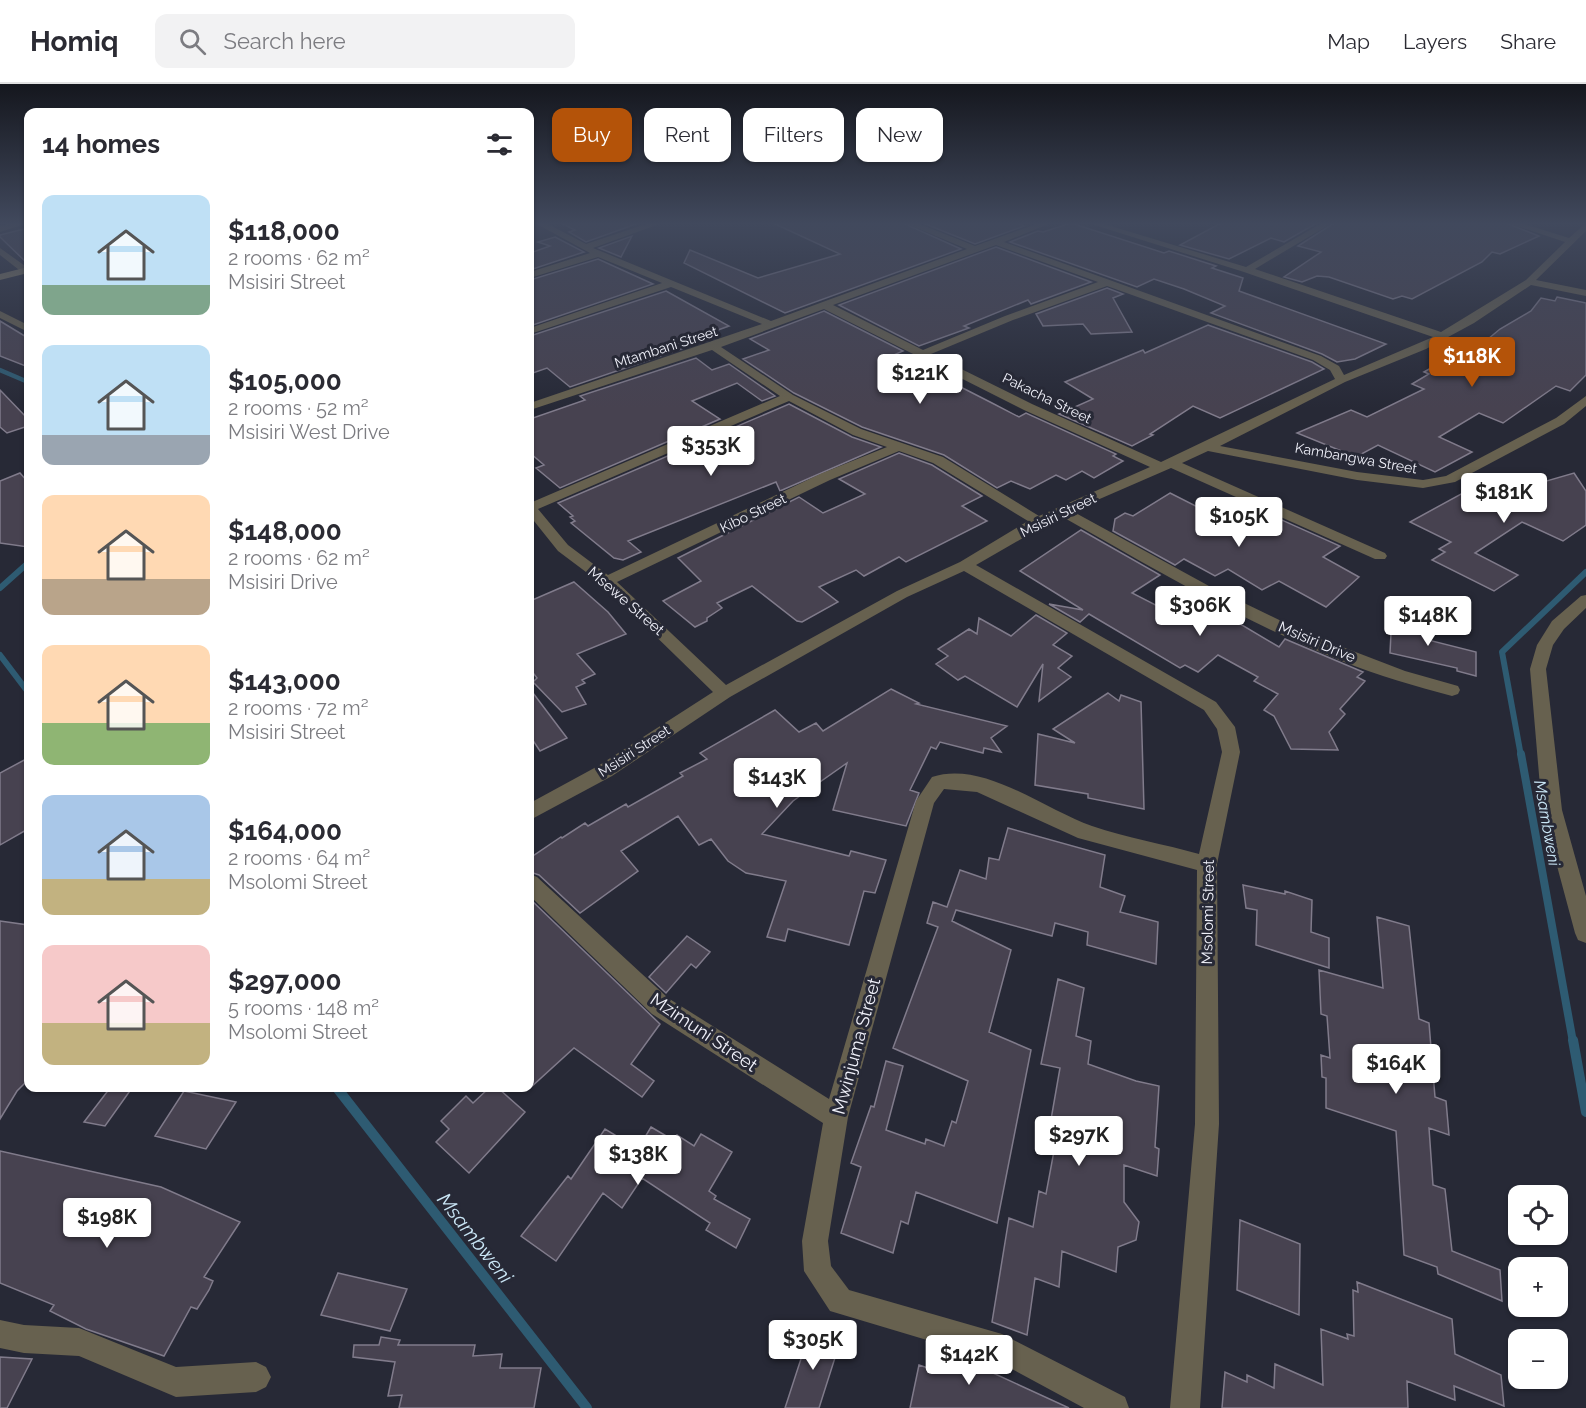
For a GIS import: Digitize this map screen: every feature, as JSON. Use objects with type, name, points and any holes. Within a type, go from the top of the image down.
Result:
[{"type":"street","points":[[534,330],[668,285]]},
{"type":"street","points":[[677,285],[770,324]]},
{"type":"street","name":"Mtambani Street","points":[[534,406],[713,346],[880,285]]},
{"type":"street","points":[[923,354],[1008,318],[1100,285]]},
{"type":"street","points":[[1116,285],[1317,358],[1335,368],[1341,380]]},
{"type":"street","points":[[1290,285],[1441,336]]},
{"type":"street","name":"Msisiri Street","points":[[534,811],[605,771],[724,693],[902,594],[965,565],[1038,521],[1207,447],[1341,380],[1422,347],[1470,321],[1525,285]]},
{"type":"street","points":[[1543,285],[1586,293]]},
{"type":"street","name":"Pakacha Street","points":[[824,305],[1028,407],[1380,556]]},
{"type":"street","points":[[0,314],[24,327]]},
{"type":"street","points":[[713,346],[789,397],[857,432],[938,460],[1038,521]]},
{"type":"street","points":[[534,506],[789,397]]},
{"type":"street","name":"Kambangwa Street","points":[[1207,447],[1357,476],[1423,484],[1450,479],[1560,421],[1586,400]]},
{"type":"street","name":"Kibo Street","points":[[607,581],[825,477],[899,446]]},
{"type":"street","name":"Msisiri Drive","points":[[1062,511],[1214,594],[1320,646],[1414,681],[1452,690]]},
{"type":"street","name":"Msewe Street","points":[[534,513],[563,548],[607,581],[724,693]]},
{"type":"street","name":"Msolomi Street","points":[[965,565],[1210,706],[1226,727],[1232,752],[1207,864],[1207,1125],[1185,1408]]},
{"type":"street","points":[[1586,600],[1558,625],[1545,645],[1538,669],[1552,810],[1586,933]]},
{"type":"street","name":"Mwinjuma Street","points":[[1114,1408],[1002,1348],[840,1301],[818,1271],[815,1241],[836,1117],[925,801],[939,782],[958,779],[993,789],[1086,832],[1207,864]]},
{"type":"street","name":"Mzimuni Street","points":[[534,888],[660,1006],[836,1117]]},
{"type":"street","points":[[0,1334],[24,1339],[79,1342],[176,1382],[256,1377]]},
{"type":"building","points":[[534,285],[651,285],[534,325]]},
{"type":"building","points":[[728,285],[863,285],[785,313]]},
{"type":"building","points":[[894,285],[1083,285],[1031,304],[1028,300],[964,326],[969,328],[919,346],[839,305]]},
{"type":"building","points":[[1171,285],[1241,285],[1239,291],[1386,344],[1355,359],[1337,362],[1322,354],[1211,313],[1225,306]]},
{"type":"building","points":[[1352,285],[1439,285],[1412,299],[1402,296],[1393,299]]},
{"type":"building","points":[[1107,288],[1123,294],[1113,298],[1132,332],[1091,334],[1083,324],[1043,326],[1036,314]]},
{"type":"building","points":[[666,291],[729,326],[679,344],[684,348],[570,387],[547,368],[534,373],[534,335]]},
{"type":"building","points":[[1557,297],[1586,303],[1586,375],[1570,391],[1556,386],[1503,423],[1479,413],[1439,437],[1472,452],[1435,472],[1378,445],[1356,457],[1297,433],[1351,410],[1367,417],[1424,389],[1412,384],[1429,374],[1424,372],[1484,338],[1488,339],[1500,329],[1531,311],[1541,298],[1555,301]]},
{"type":"building","points":[[824,311],[903,351],[896,354],[1019,417],[1026,413],[1116,454],[1113,456],[1123,461],[1094,478],[1082,471],[1066,480],[1056,475],[1030,489],[1011,481],[997,488],[944,455],[862,427],[794,393],[743,359],[769,350],[750,339]]},
{"type":"building","points":[[0,321],[24,336],[24,365],[0,356]]},
{"type":"building","points":[[1208,325],[1312,362],[1324,369],[1220,418],[1193,406],[1150,434],[1153,435],[1132,446],[1059,414],[1093,399],[1065,382],[1143,350],[1145,353]]},
{"type":"building","points":[[696,358],[712,370],[729,364],[775,396],[762,401],[737,383],[692,401],[720,419],[560,488],[536,468],[544,465],[534,456],[534,418],[585,400],[580,396]]},
{"type":"building","points":[[0,390],[24,415],[24,427],[7,433],[0,427]]},
{"type":"building","points":[[789,404],[852,437],[881,447],[780,491],[776,482],[628,541],[641,552],[623,560],[614,558],[571,523],[575,521],[570,517],[573,516],[558,503]]},
{"type":"building","points":[[899,453],[932,465],[982,496],[962,506],[987,521],[906,562],[899,557],[864,576],[856,570],[819,587],[838,602],[802,622],[797,621],[752,586],[717,603],[722,608],[707,618],[707,621],[695,627],[663,601],[701,581],[678,558],[799,497],[823,513],[865,494],[839,479]]},
{"type":"building","points":[[20,473],[24,478],[24,546],[0,543],[0,481]]},
{"type":"building","points":[[1574,473],[1586,491],[1586,525],[1563,541],[1522,522],[1475,553],[1518,575],[1494,591],[1432,560],[1445,552],[1439,549],[1451,542],[1410,522],[1461,494],[1488,507],[1511,486],[1519,489]]},
{"type":"building","points":[[1170,493],[1239,528],[1266,513],[1340,546],[1323,557],[1359,577],[1326,607],[1279,581],[1262,590],[1228,569],[1215,576],[1184,559],[1175,565],[1113,531],[1115,519],[1125,513],[1133,516]]},
{"type":"building","points":[[1081,530],[1160,575],[1132,593],[1169,612],[1197,595],[1224,610],[1220,612],[1279,647],[1285,639],[1363,672],[1357,677],[1365,681],[1340,709],[1345,714],[1329,732],[1338,750],[1291,749],[1274,716],[1264,710],[1278,694],[1254,681],[1258,677],[1218,655],[1198,672],[1185,665],[1180,668],[1089,614],[1080,622],[1049,604],[1083,610],[1020,571]]},
{"type":"building","points":[[574,582],[608,612],[626,634],[577,654],[595,674],[582,680],[585,683],[576,687],[586,704],[562,712],[534,683],[537,678],[534,674],[534,599]]},
{"type":"building","points":[[1392,614],[1412,619],[1427,628],[1428,640],[1476,652],[1476,676],[1457,671],[1457,668],[1390,653]]},
{"type":"building","points":[[1036,615],[1067,633],[1053,645],[1072,656],[1058,668],[1071,677],[1039,701],[1043,664],[1017,707],[965,676],[958,680],[936,664],[948,656],[938,649],[969,629],[977,634],[979,618],[1011,636]]},
{"type":"building","points":[[891,689],[919,703],[916,704],[1007,726],[991,738],[1001,752],[984,748],[983,753],[940,742],[936,749],[931,747],[910,790],[919,793],[906,826],[833,810],[847,763],[793,801],[762,834],[849,856],[851,851],[886,860],[875,893],[864,891],[849,945],[788,929],[785,941],[767,937],[786,881],[746,873],[728,861],[711,839],[699,845],[678,816],[621,851],[638,871],[580,913],[539,875],[534,873],[534,855],[585,823],[588,826],[626,804],[628,807],[683,776],[680,773],[707,759],[700,753],[775,710],[799,732],[816,723],[823,731]]},
{"type":"building","points":[[1108,693],[1119,701],[1121,695],[1141,702],[1144,809],[1088,798],[1088,794],[1035,785],[1038,734],[1075,743],[1053,729]]},
{"type":"building","points":[[534,694],[567,738],[540,751],[534,742]]},
{"type":"building","points":[[24,760],[24,831],[0,845],[0,773]]},
{"type":"building","points":[[1008,828],[1105,855],[1100,887],[1125,896],[1120,912],[1158,922],[1156,964],[1087,945],[1088,932],[1055,923],[1052,936],[956,910],[952,921],[1011,950],[989,1032],[1031,1050],[997,1223],[916,1192],[908,1224],[901,1221],[893,1253],[841,1233],[861,1167],[851,1163],[871,1106],[874,1107],[886,1061],[903,1066],[886,1130],[925,1144],[926,1139],[944,1146],[952,1121],[956,1123],[968,1081],[893,1048],[938,927],[927,923],[933,902],[947,907],[960,870],[986,879],[989,858],[999,860]]},
{"type":"building","points":[[1243,885],[1285,894],[1285,891],[1312,900],[1311,932],[1329,938],[1329,968],[1256,945],[1257,910],[1246,908]]},
{"type":"building","points":[[534,903],[660,1024],[631,1064],[654,1081],[642,1097],[574,1048],[534,1084]]},
{"type":"building","points":[[1377,917],[1409,926],[1419,1019],[1429,1023],[1435,1097],[1446,1101],[1449,1135],[1429,1128],[1433,1185],[1445,1189],[1452,1251],[1500,1270],[1502,1301],[1438,1274],[1437,1267],[1404,1255],[1396,1131],[1326,1108],[1326,1078],[1322,1077],[1321,1055],[1330,1058],[1327,1016],[1321,1014],[1319,970],[1383,988]]},
{"type":"building","points":[[0,921],[24,924],[24,1084],[17,1091],[0,1119]]},
{"type":"building","points":[[687,936],[710,952],[696,968],[691,964],[666,993],[649,977]]},
{"type":"building","points":[[1058,979],[1084,988],[1076,1036],[1091,1041],[1088,1064],[1136,1081],[1159,1086],[1155,1147],[1159,1149],[1157,1176],[1124,1165],[1124,1202],[1139,1222],[1136,1240],[1118,1247],[1116,1272],[1062,1251],[1059,1287],[1035,1278],[1027,1335],[992,1322],[1009,1218],[1033,1227],[1039,1191],[1046,1194],[1054,1151],[1046,1148],[1060,1068],[1041,1064]]},
{"type":"building","points":[[107,1092],[129,1092],[105,1126],[84,1122]]},
{"type":"building","points":[[183,1092],[236,1102],[206,1149],[155,1136]]},
{"type":"building","points":[[485,1092],[502,1092],[525,1112],[469,1173],[436,1142],[449,1129],[441,1121],[466,1096],[473,1103]]},
{"type":"building","points":[[651,1127],[673,1140],[677,1135],[694,1146],[701,1134],[732,1152],[709,1191],[716,1196],[714,1199],[750,1219],[736,1248],[706,1230],[710,1223],[642,1178],[622,1208],[603,1193],[556,1261],[521,1236],[568,1176],[571,1179],[605,1129],[638,1149]]},
{"type":"building","points":[[0,1151],[161,1187],[240,1222],[204,1277],[213,1281],[209,1290],[197,1309],[191,1307],[164,1356],[86,1329],[50,1311],[54,1305],[0,1283]]},
{"type":"building","points":[[1240,1220],[1300,1244],[1299,1315],[1237,1290]]},
{"type":"building","points":[[338,1273],[407,1289],[390,1331],[321,1315]]},
{"type":"building","points":[[1357,1282],[1452,1319],[1455,1354],[1501,1375],[1504,1406],[1454,1386],[1455,1400],[1407,1381],[1408,1408],[1222,1408],[1225,1372],[1247,1382],[1247,1375],[1274,1388],[1275,1364],[1323,1385],[1321,1329],[1348,1339],[1347,1334],[1354,1336],[1353,1290],[1358,1292]]},
{"type":"building","points":[[811,1328],[840,1342],[819,1408],[785,1408]]},
{"type":"building","points":[[381,1337],[400,1340],[398,1345],[475,1345],[473,1356],[502,1354],[500,1368],[541,1368],[534,1408],[399,1408],[402,1395],[388,1396],[395,1362],[353,1357],[354,1345],[379,1345]]},
{"type":"building","points":[[931,1344],[995,1365],[993,1373],[1069,1408],[910,1408],[919,1365],[928,1368]]},
{"type":"building","points":[[0,1357],[32,1359],[7,1408],[0,1408]]},
{"type":"waterway","name":"Msambweni","points":[[0,370],[24,380]]},
{"type":"waterway","name":"Msambweni","points":[[0,588],[24,567]]},
{"type":"waterway","name":"Msambweni","points":[[1521,756],[1502,652],[1586,572]]},
{"type":"waterway","name":"Msambweni","points":[[0,655],[24,687]]},
{"type":"waterway","name":"Msambweni","points":[[1521,754],[1573,1042]]},
{"type":"waterway","name":"Msambweni","points":[[1573,1040],[1586,1112]]},
{"type":"waterway","name":"Msambweni","points":[[340,1092],[587,1408]]}]
